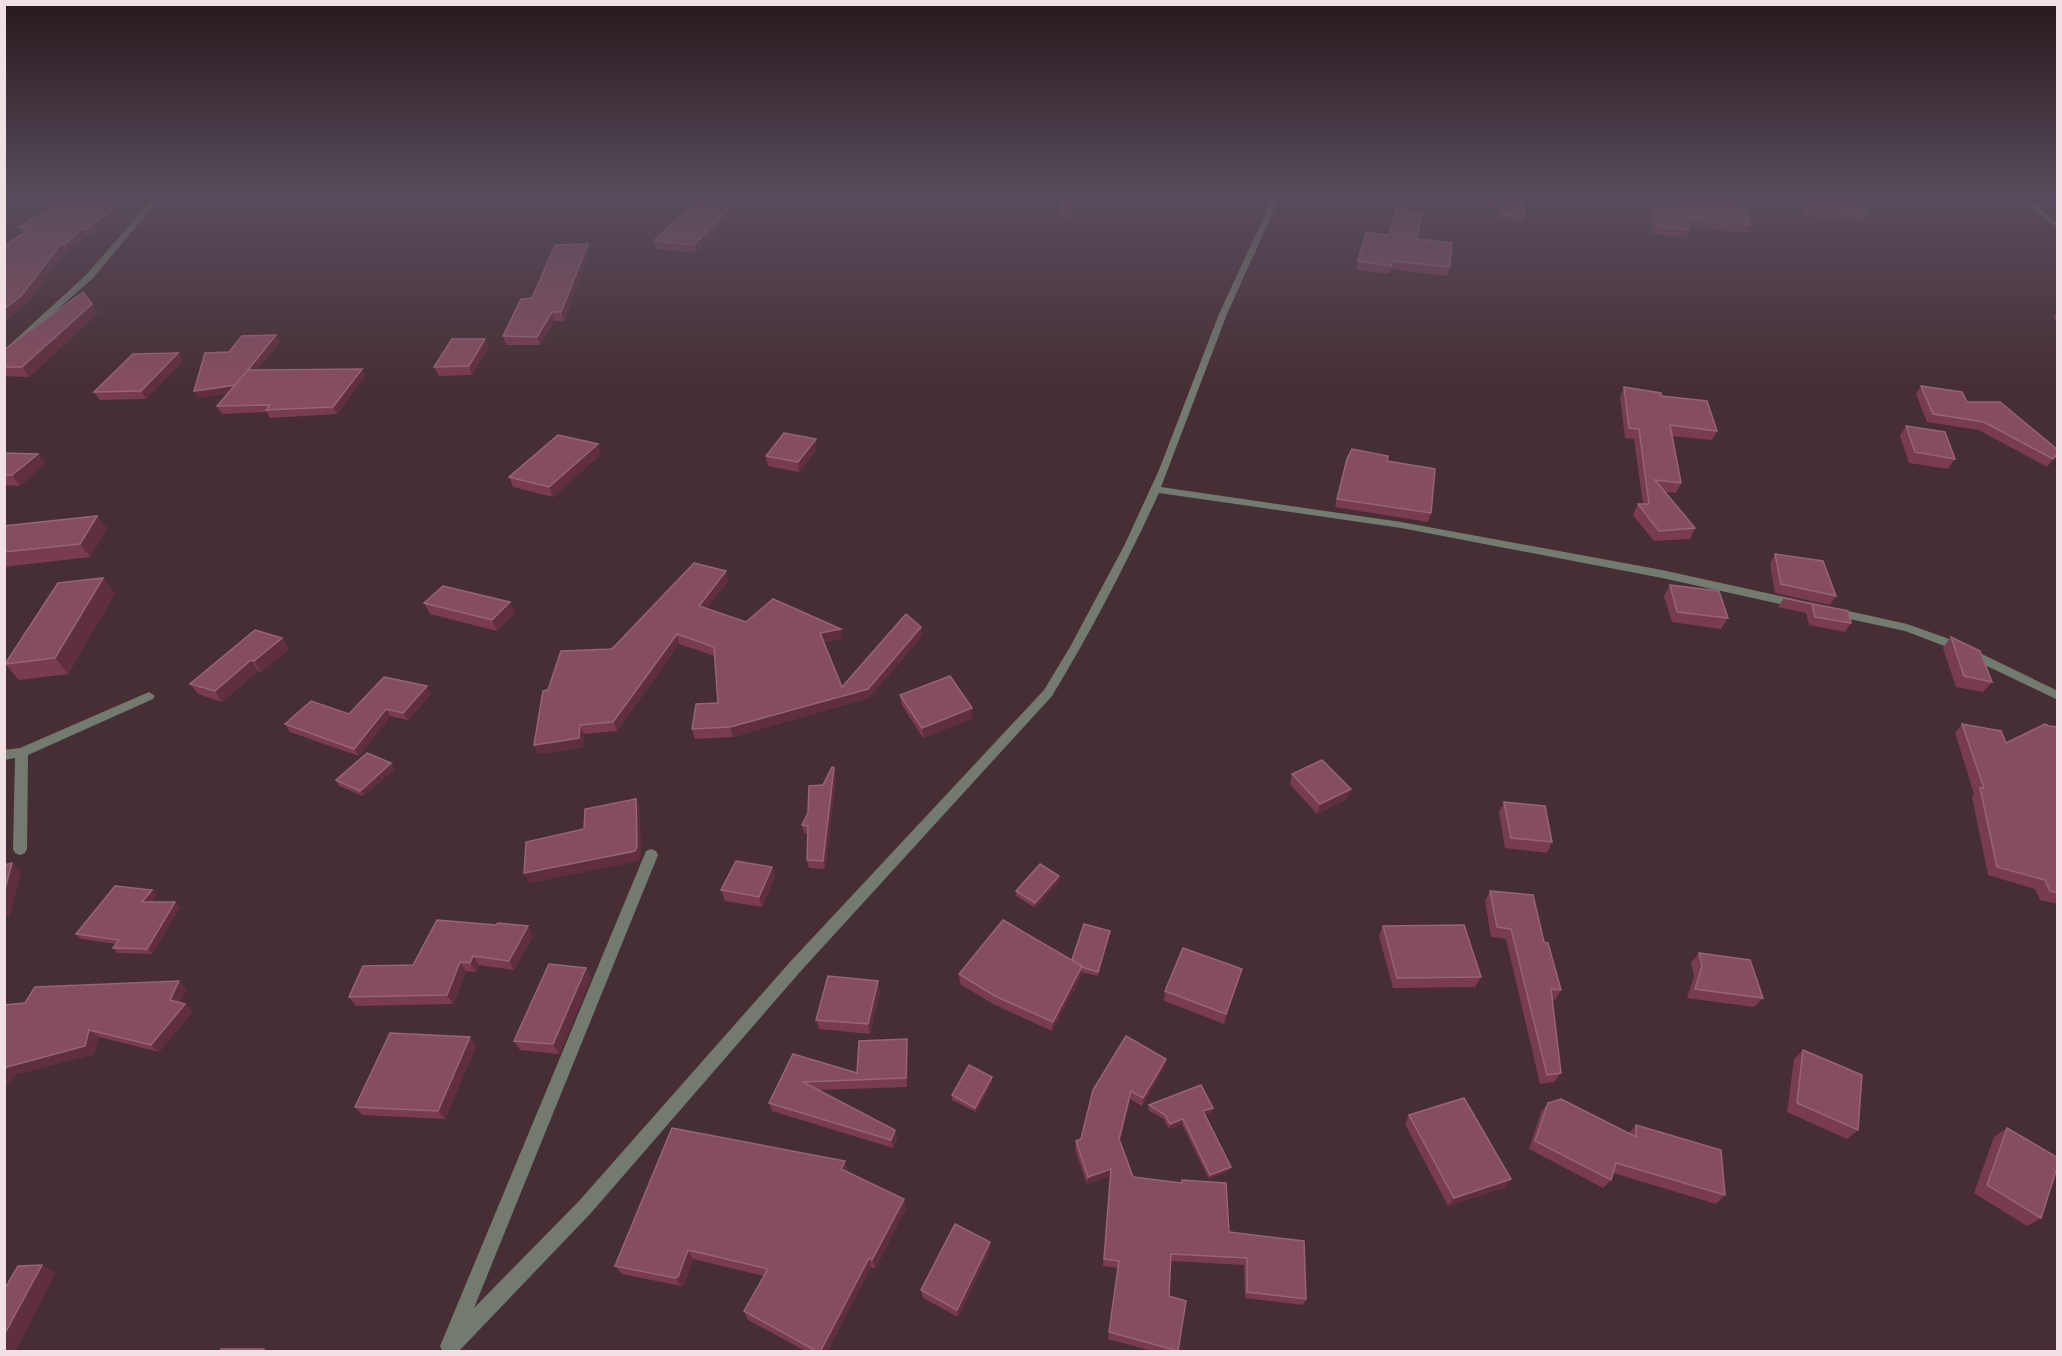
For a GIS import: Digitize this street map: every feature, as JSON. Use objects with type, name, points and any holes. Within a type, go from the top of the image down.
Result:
[{"type":"street","points":[[4,355],[89,277],[105,258]]},
{"type":"street","points":[[448,1349],[585,1207],[795,967],[1048,693],[1076,647],[1155,489],[1223,314],[1249,258]]},
{"type":"street","points":[[1155,489],[1401,525],[1662,574],[1908,628],[1951,644],[2058,696]]},
{"type":"street","points":[[4,755],[22,752],[149,696]]},
{"type":"street","points":[[20,849],[22,752]]},
{"type":"street","points":[[448,1349],[651,855]]},
{"type":"building","points":[[4,258],[50,258],[21,296],[4,309]]},
{"type":"building","points":[[549,258],[582,258],[561,312],[552,312],[537,337],[503,336],[521,299],[532,298]]},
{"type":"building","points":[[1359,258],[1451,258],[1450,267],[1393,261],[1391,266],[1358,261]]},
{"type":"building","points":[[83,292],[92,304],[22,367],[4,367],[4,350]]},
{"type":"building","points":[[276,335],[236,385],[194,391],[205,353],[229,352],[242,336]]},
{"type":"building","points":[[452,339],[485,339],[469,366],[434,367]]},
{"type":"building","points":[[178,353],[141,391],[94,392],[133,354]]},
{"type":"building","points":[[362,369],[333,407],[266,410],[270,405],[217,406],[248,370]]},
{"type":"building","points":[[1921,386],[1962,392],[1967,402],[2000,402],[2058,450],[2058,453],[2053,459],[1984,422],[1933,414]]},
{"type":"building","points":[[1624,387],[1661,393],[1661,396],[1707,401],[1717,431],[1670,425],[1681,483],[1655,480],[1695,528],[1659,531],[1638,504],[1649,504],[1639,429],[1629,428]]},
{"type":"building","points":[[1906,426],[1945,432],[1955,459],[1915,452]]},
{"type":"building","points":[[784,433],[816,439],[798,462],[766,456]]},
{"type":"building","points":[[558,435],[598,444],[549,487],[509,477]]},
{"type":"building","points":[[1352,449],[1388,456],[1387,461],[1435,469],[1431,513],[1337,499],[1347,459]]},
{"type":"building","points":[[4,453],[38,454],[12,475],[4,475]]},
{"type":"building","points":[[97,516],[80,544],[4,552],[4,526]]},
{"type":"building","points":[[1775,554],[1823,561],[1836,596],[1781,584]]},
{"type":"building","points":[[694,563],[726,571],[699,606],[746,622],[773,599],[841,629],[820,633],[842,687],[906,614],[921,627],[868,689],[730,727],[692,729],[696,704],[718,703],[714,647],[677,634],[613,722],[580,725],[579,738],[534,745],[543,691],[548,690],[561,651],[612,649]]},
{"type":"building","points":[[103,578],[55,658],[5,664],[58,583]]},
{"type":"building","points":[[1670,585],[1719,591],[1728,618],[1677,612]]},
{"type":"building","points":[[443,586],[510,602],[492,620],[424,603]]},
{"type":"building","points":[[1784,598],[1848,611],[1851,623],[1815,617],[1812,604]]},
{"type":"building","points":[[255,630],[282,638],[254,661],[251,660],[215,691],[190,684]]},
{"type":"building","points":[[1951,637],[1980,651],[1992,682],[1964,676]]},
{"type":"building","points":[[950,676],[972,708],[922,728],[900,695]]},
{"type":"building","points":[[384,677],[427,686],[403,713],[386,709],[354,749],[285,724],[311,701],[349,714]]},
{"type":"building","points":[[1962,724],[2001,731],[2006,743],[2045,724],[2058,727],[2058,893],[2050,891],[2045,880],[1997,867],[1980,788],[1984,788]]},
{"type":"building","points":[[367,753],[391,763],[360,791],[336,780]]},
{"type":"building","points":[[1322,760],[1351,789],[1320,804],[1292,774]]},
{"type":"building","points":[[832,767],[834,768],[823,861],[807,860],[808,826],[802,825],[808,813],[809,786],[823,785]]},
{"type":"building","points":[[636,799],[637,846],[635,851],[524,873],[526,842],[584,829],[585,809]]},
{"type":"building","points":[[1504,802],[1545,806],[1552,842],[1511,838]]},
{"type":"building","points":[[736,861],[772,867],[759,897],[721,890]]},
{"type":"building","points":[[12,863],[4,892],[4,865]]},
{"type":"building","points":[[1040,864],[1059,876],[1035,903],[1016,891]]},
{"type":"building","points":[[115,886],[152,890],[142,902],[175,902],[147,949],[113,948],[119,940],[76,934]]},
{"type":"building","points":[[1490,891],[1533,895],[1544,942],[1548,943],[1561,990],[1551,989],[1561,1073],[1547,1075],[1511,929],[1497,927]]},
{"type":"building","points":[[437,920],[528,926],[509,961],[473,956],[470,963],[460,962],[447,995],[349,997],[363,966],[413,965]]},
{"type":"building","points":[[1003,920],[1082,966],[1053,1022],[995,996],[959,974]]},
{"type":"building","points":[[1084,924],[1110,931],[1098,972],[1081,967],[1072,960]]},
{"type":"building","points":[[1464,925],[1481,977],[1397,978],[1383,926]]},
{"type":"building","points":[[1183,948],[1242,969],[1226,1014],[1165,991]]},
{"type":"building","points":[[1699,953],[1750,960],[1763,998],[1695,989],[1702,966]]},
{"type":"building","points":[[549,964],[586,968],[553,1044],[514,1041]]},
{"type":"building","points":[[828,976],[878,981],[868,1024],[816,1020]]},
{"type":"building","points":[[179,981],[170,1000],[185,1004],[151,1045],[89,1030],[85,1046],[7,1067],[4,1070],[4,1005],[25,1003],[35,987]]},
{"type":"building","points":[[390,1033],[470,1037],[438,1111],[355,1107]]},
{"type":"building","points":[[1126,1036],[1166,1059],[1143,1098],[1131,1091],[1119,1139],[1133,1177],[1182,1183],[1182,1180],[1226,1183],[1229,1232],[1304,1241],[1306,1299],[1247,1292],[1247,1258],[1171,1254],[1169,1296],[1186,1301],[1178,1351],[1109,1332],[1119,1261],[1104,1259],[1111,1169],[1088,1177],[1076,1141],[1081,1139],[1093,1090]]},
{"type":"building","points":[[907,1039],[906,1078],[803,1082],[895,1130],[891,1140],[769,1103],[793,1054],[857,1073],[859,1041]]},
{"type":"building","points":[[1803,1050],[1862,1075],[1858,1130],[1797,1103]]},
{"type":"building","points":[[969,1065],[992,1077],[975,1108],[952,1095]]},
{"type":"building","points":[[1201,1085],[1213,1108],[1203,1111],[1231,1167],[1210,1175],[1183,1119],[1170,1124],[1165,1115],[1149,1105]]},
{"type":"building","points":[[1464,1098],[1511,1179],[1454,1198],[1409,1115]]},
{"type":"building","points":[[1561,1099],[1636,1137],[1636,1125],[1721,1150],[1725,1195],[1616,1163],[1611,1180],[1535,1141],[1548,1103]]},
{"type":"building","points":[[672,1128],[845,1161],[841,1169],[904,1199],[872,1260],[869,1258],[820,1352],[744,1311],[768,1269],[688,1250],[678,1277],[675,1278],[615,1266]]},
{"type":"building","points":[[2007,1128],[2058,1158],[2058,1165],[2041,1218],[1987,1185]]},
{"type":"building","points":[[955,1224],[990,1242],[957,1310],[921,1290]]},
{"type":"building","points":[[42,1265],[4,1335],[4,1290],[18,1266]]},
{"type":"building","points":[[221,1349],[264,1349],[263,1352],[220,1352]]}]
